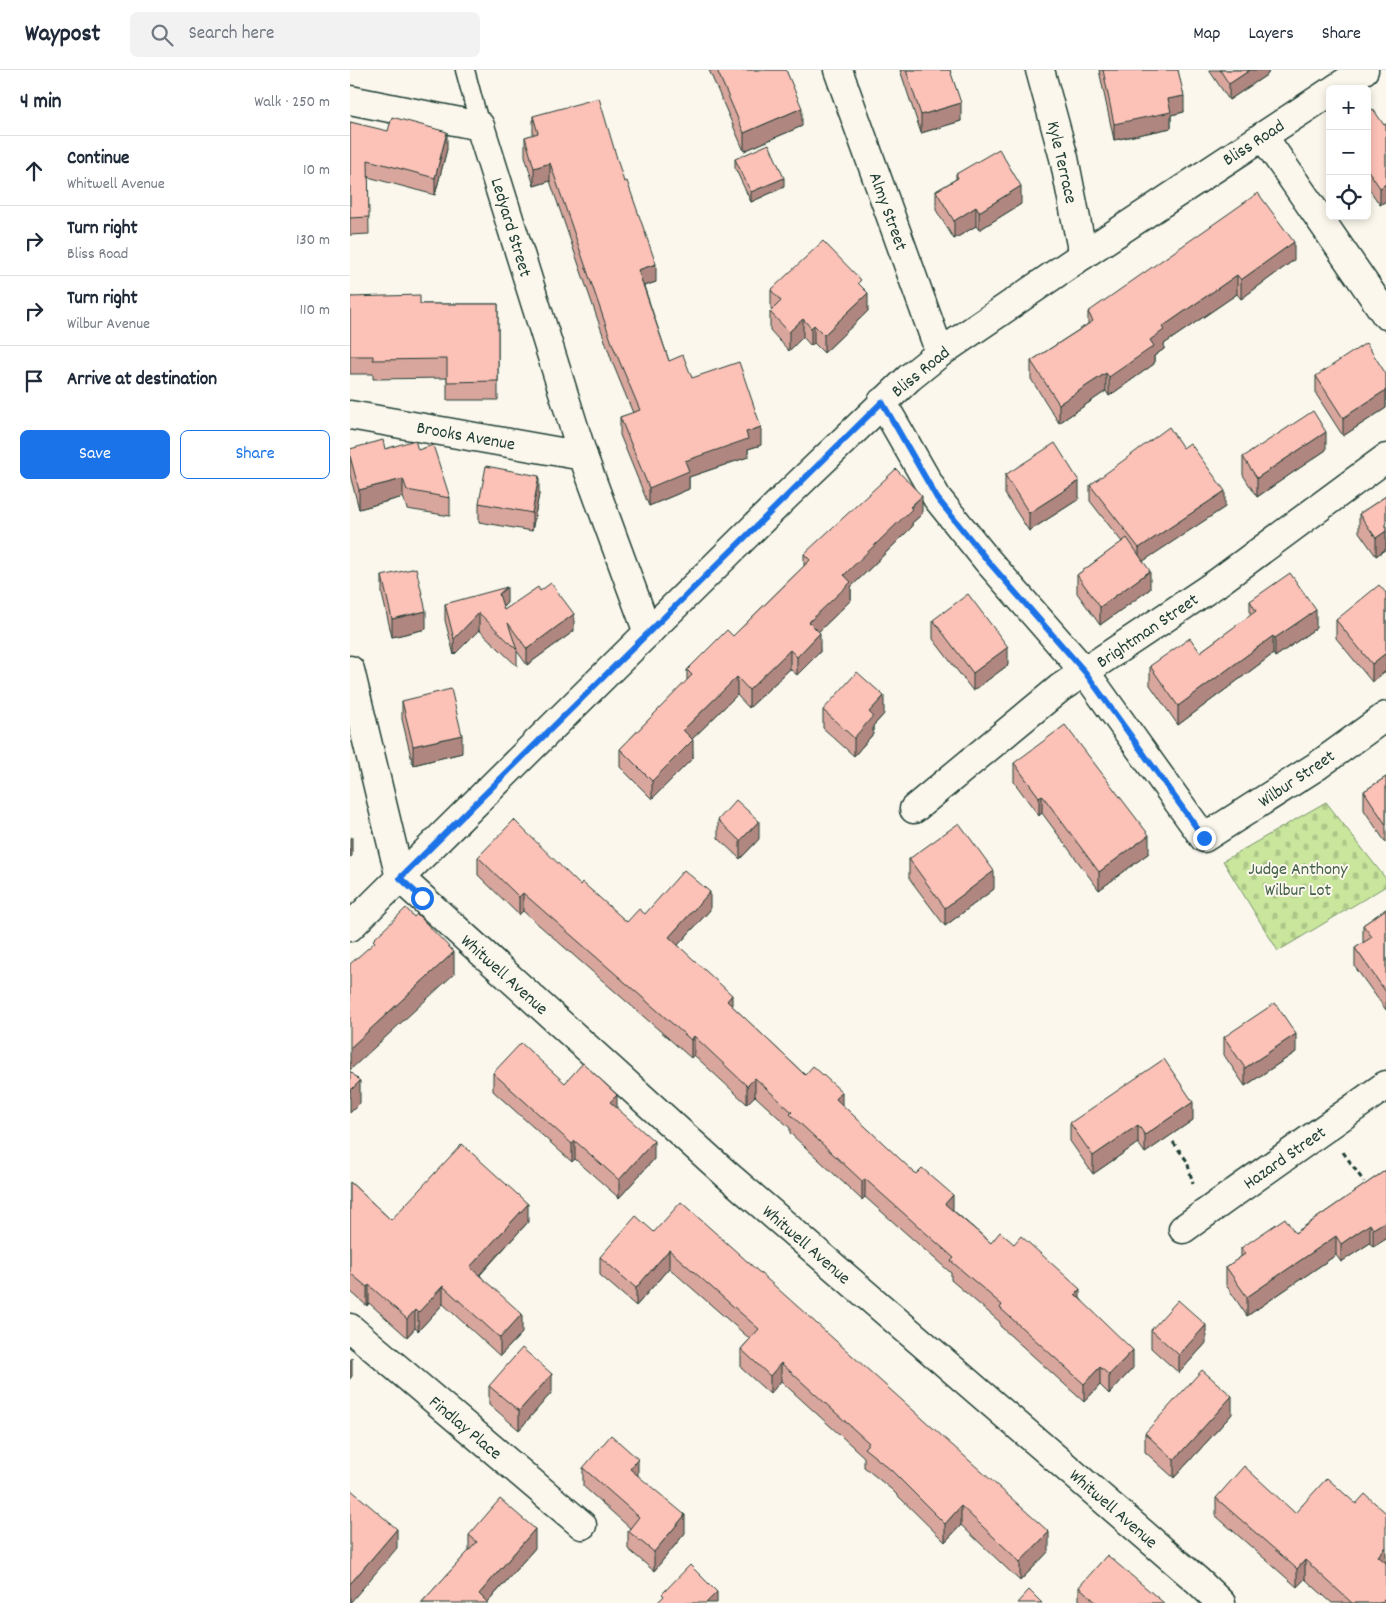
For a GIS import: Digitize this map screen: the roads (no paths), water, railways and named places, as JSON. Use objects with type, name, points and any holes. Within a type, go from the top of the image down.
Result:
[{"type":"street","name":"Almy Street","points":[[838,70],[940,353]]},
{"type":"street","name":"Kyle Terrace","points":[[1040,70],[1064,158],[1083,256]]},
{"type":"street","points":[[1341,85],[1364,70]]},
{"type":"street","name":"Bliss Road","points":[[350,927],[882,402],[940,353],[1326,95]]},
{"type":"street","points":[[350,100],[480,126]]},
{"type":"street","name":"Ledyard Street","points":[[480,126],[582,456],[648,633]]},
{"type":"street","points":[[1263,136],[1386,315]]},
{"type":"street","points":[[882,402],[937,498],[987,560],[1085,672]]},
{"type":"street","name":"Brooks Avenue","points":[[350,415],[582,456]]},
{"type":"street","name":"Brightman Street","points":[[914,809],[1060,688],[1217,583],[1386,458]]},
{"type":"street","points":[[350,670],[400,878]]},
{"type":"street","name":"Wilbur Street","points":[[1085,672],[1204,838],[1317,766],[1386,716]]},
{"type":"street","name":"Whitwell Avenue","points":[[400,878],[725,1173],[1221,1603]]},
{"type":"street","name":"Hazard Street","points":[[1190,1224],[1386,1085]]},
{"type":"street","name":"Findlay Place","points":[[350,1328],[582,1525]]},
{"type":"lane","points":[[465,70],[480,126]]},
{"type":"park label","name":"Judge Anthony Wilbur Lot","points":[[1298,878]]}]
